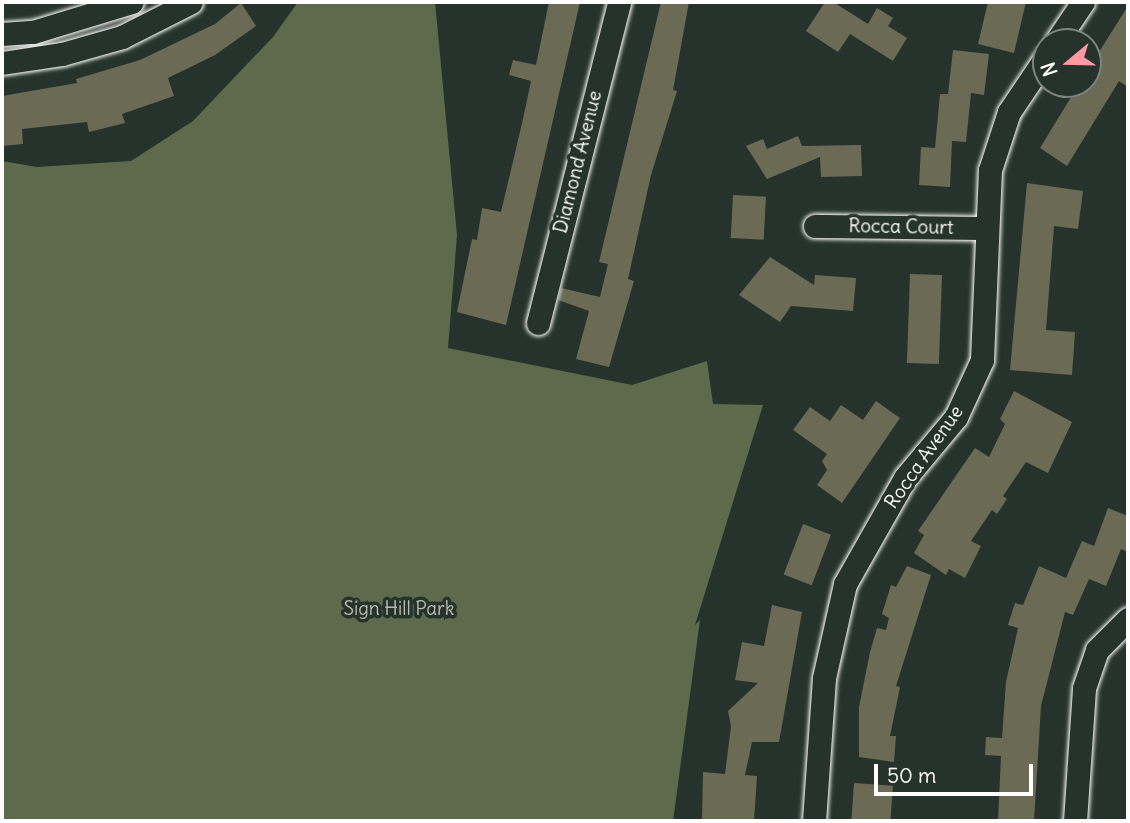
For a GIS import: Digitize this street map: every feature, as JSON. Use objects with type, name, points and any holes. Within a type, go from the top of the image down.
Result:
[{"type":"street","points":[[2,63],[62,54],[138,31],[191,2]]},
{"type":"street","name":"Diamond Avenue","points":[[538,323],[619,2]]},
{"type":"street","points":[[1065,28],[1083,2]]},
{"type":"street","points":[[2,34],[33,32],[130,3],[138,31]]},
{"type":"street","name":"Rocca Avenue","points":[[814,821],[824,678],[845,584],[905,478],[956,417],[982,360],[990,170],[1009,113],[1032,78]]},
{"type":"street","name":"Rocca Court","points":[[816,226],[987,228]]},
{"type":"street","points":[[1075,821],[1084,688],[1097,650],[1128,619]]},
{"type":"green space","name":"Sign Hill Park","points":[[298,2],[435,2],[457,235],[448,348],[632,385],[707,361],[713,404],[763,405],[695,625],[700,620],[673,821],[2,821],[2,161],[37,167],[131,161],[193,121],[273,37]]},
{"type":"building","points":[[549,2],[580,2],[506,325],[457,312],[472,239],[477,240],[482,208],[501,212],[523,119],[531,81],[509,75],[513,60],[536,65]]},
{"type":"building","points":[[661,2],[689,2],[673,90],[677,91],[651,175],[628,279],[634,281],[609,367],[576,359],[589,311],[558,300],[561,288],[600,297],[608,264],[599,262]]},
{"type":"building","points":[[825,2],[833,2],[868,24],[877,8],[893,18],[888,26],[907,38],[893,61],[850,34],[838,52],[806,31]]},
{"type":"building","points":[[988,2],[1026,2],[1014,53],[978,44]]},
{"type":"building","points":[[241,3],[256,26],[215,55],[168,78],[174,96],[122,114],[125,123],[89,132],[87,122],[22,129],[23,144],[2,146],[2,96],[77,83],[76,79],[140,60],[215,24]]},
{"type":"building","points":[[1128,6],[1128,87],[1119,81],[1067,166],[1040,148],[1070,98],[1102,98],[1102,47]]},
{"type":"building","points":[[953,50],[989,54],[984,95],[971,93],[966,142],[952,141],[950,187],[919,185],[921,147],[935,148],[940,94],[948,94]]},
{"type":"building","points":[[798,136],[802,146],[861,145],[862,176],[821,177],[820,157],[767,179],[746,146],[763,139],[767,149]]},
{"type":"building","points":[[1027,183],[1083,191],[1078,229],[1054,226],[1046,330],[1075,332],[1072,375],[1010,370]]},
{"type":"building","points":[[733,195],[766,197],[764,240],[731,238]]},
{"type":"building","points":[[770,257],[814,285],[815,275],[856,278],[853,311],[791,306],[780,322],[739,295]]},
{"type":"building","points":[[910,274],[942,275],[939,364],[907,363]]},
{"type":"building","points":[[1014,391],[1072,422],[1048,473],[1026,462],[1003,496],[1007,499],[997,514],[992,510],[971,541],[981,546],[965,578],[949,569],[946,575],[914,553],[924,535],[918,531],[975,448],[989,457],[1005,424],[1000,419]]},
{"type":"building","points":[[876,401],[900,418],[842,503],[817,485],[827,470],[822,461],[827,454],[793,430],[810,407],[830,421],[841,405],[863,420]]},
{"type":"building","points":[[1108,508],[1128,516],[1128,552],[1121,549],[1106,586],[1089,579],[1073,615],[1065,612],[1041,706],[1034,821],[998,821],[1001,756],[985,755],[986,737],[1002,738],[1006,682],[1018,628],[1008,625],[1015,603],[1023,605],[1039,566],[1066,578],[1082,541],[1094,546]]},
{"type":"building","points":[[803,524],[831,535],[812,585],[784,574]]},
{"type":"building","points":[[907,566],[931,575],[896,686],[900,687],[890,736],[896,736],[894,762],[859,757],[859,707],[870,652],[877,628],[886,630],[889,618],[882,614],[891,585],[896,587]]},
{"type":"building","points":[[772,605],[802,612],[779,742],[752,742],[745,775],[757,776],[754,821],[702,820],[703,772],[725,774],[731,726],[728,711],[758,683],[735,680],[742,642],[764,646]]},
{"type":"building","points":[[854,783],[893,786],[890,821],[851,821]]}]
